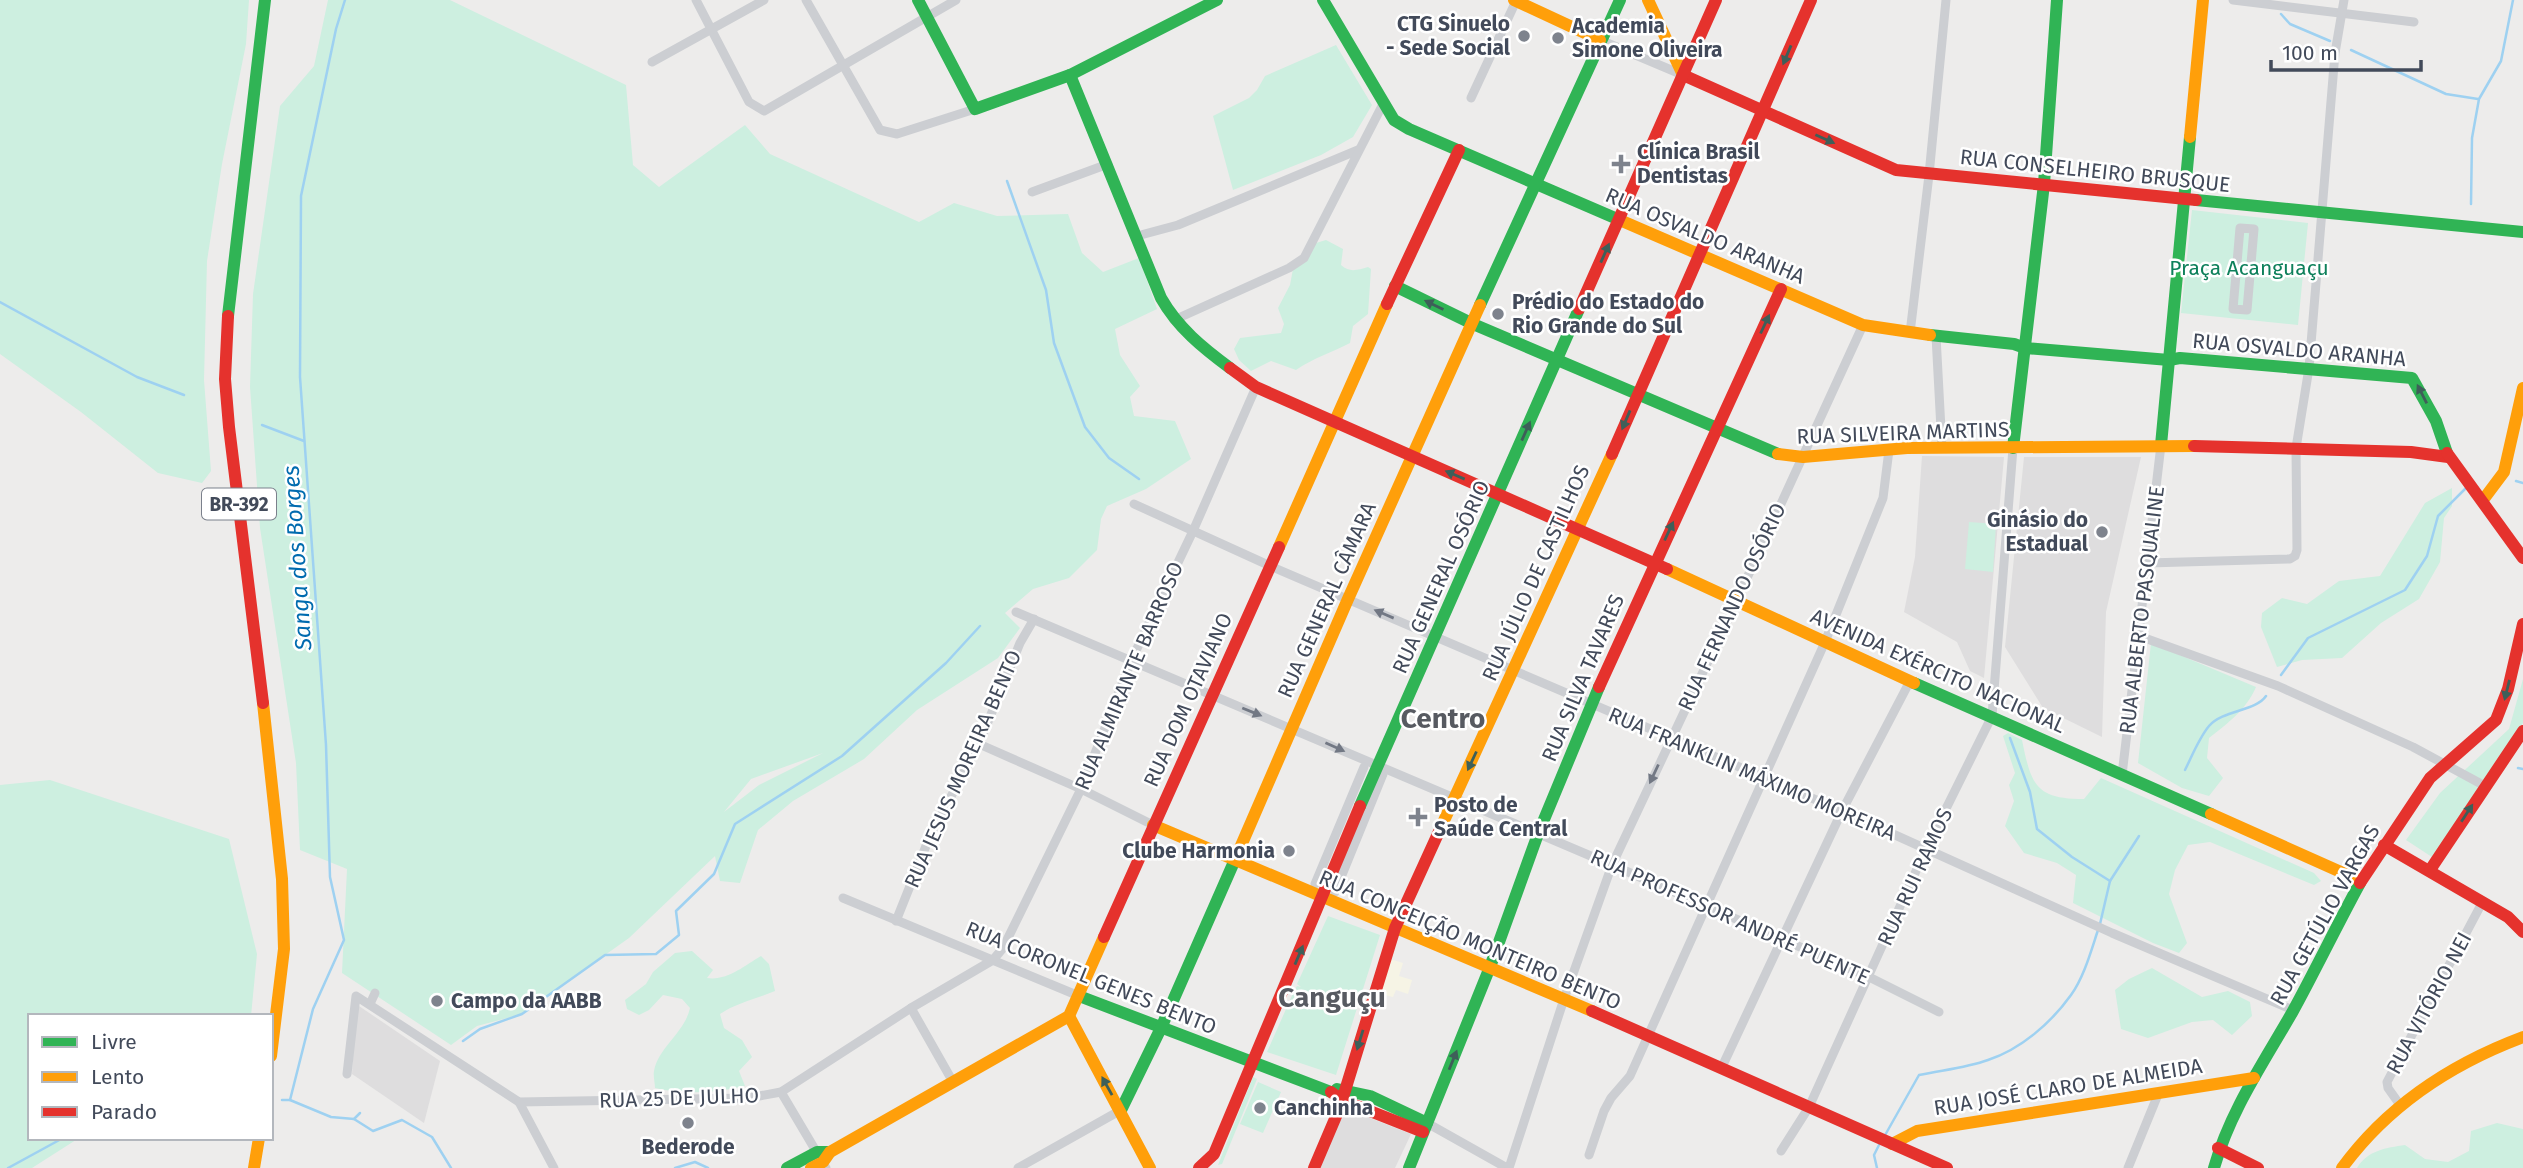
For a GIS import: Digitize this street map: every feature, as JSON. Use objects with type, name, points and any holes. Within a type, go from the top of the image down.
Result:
[{"type":"main road","name":"BR-392","points":[[265,0],[229,306],[225,379],[278,838],[284,949],[273,1040]]},
{"type":"main road","points":[[918,0],[975,109],[1070,75],[1217,0]]},
{"type":"main road","points":[[1323,0],[1383,104]]},
{"type":"main road","name":"RUA GENERAL CÂMARA","points":[[1121,1110],[1161,1028],[1348,599],[1620,0]]},
{"type":"main road","points":[[1648,0],[1683,75]]},
{"type":"main road","name":"RUA GENERAL OSÓRIO","points":[[1199,1168],[1214,1154],[1323,899],[1375,769],[1716,0]]},
{"type":"main road","name":"RUA JÚLIO DE CASTILHOS","points":[[1314,1168],[1343,1094],[1395,928],[1578,530],[1811,0]]},
{"type":"main road","points":[[2013,448],[2021,344],[2044,184],[2057,0]]},
{"type":"main road","points":[[2161,445],[2173,356],[2184,198],[2203,0]]},
{"type":"main road","points":[[1515,1],[1600,40]]},
{"type":"main road","name":"AVENIDA EXÉRCITO NACIONAL","points":[[1070,75],[1138,236],[1161,299],[1174,320],[1207,351],[1256,387],[2361,881]]},
{"type":"main road","name":"RUA CONSELHEIRO BRUSQUE","points":[[1683,75],[1896,170],[2523,232]]},
{"type":"main road","name":"RUA OSVALDO ARANHA","points":[[1383,104],[1394,120],[1409,129],[1863,325],[1936,337],[2412,378],[2436,421],[2448,457]]},
{"type":"main road","name":"RUA DOM OTAVIANO","points":[[1069,1016],[1395,286],[1459,150]]},
{"type":"main road","name":"RUA SILVEIRA MARTINS","points":[[1395,286],[1473,324],[1776,454],[1803,457],[1942,448],[2161,445],[2411,452],[2448,457]]},
{"type":"main road","name":"RUA SILVA TAVARES","points":[[1409,1168],[1490,967],[1538,834],[1591,705],[1781,289]]},
{"type":"main road","points":[[2483,500],[2504,472],[2519,431],[2523,388]]},
{"type":"main road","points":[[2448,457],[2483,500],[2523,558]]},
{"type":"main road","name":"RUA GETÚLIO VARGAS","points":[[2214,1168],[2218,1149],[2254,1078],[2361,881],[2424,785],[2497,719],[2503,706],[2523,624]]},
{"type":"main road","points":[[2430,870],[2523,731]]},
{"type":"main road","name":"RUA CONCEIÇÃO MONTEIRO BENTO","points":[[1153,825],[1323,899],[1490,967],[1947,1168]]},
{"type":"main road","points":[[2384,845],[2483,901],[2508,917],[2523,932]]},
{"type":"main road","name":"RUA CORONEL GENES BENTO","points":[[1080,996],[1328,1090],[1384,1102],[1425,1128]]},
{"type":"main road","points":[[787,1168],[821,1160],[1069,1016],[1150,1168]]},
{"type":"main road","points":[[2342,1168],[2360,1142],[2400,1105],[2458,1067],[2497,1046],[2523,1037]]},
{"type":"main road","name":"RUA JOSÉ CLARO DE ALMEIDA","points":[[1890,1143],[1917,1131],[2254,1078]]},
{"type":"main road","name":"RUA CORONEL GENES BENTO","points":[[1343,1094],[1379,1115],[1425,1128]]},
{"type":"main road","points":[[1379,1115],[1384,1102]]},
{"type":"main road","points":[[254,1168],[259,1140]]},
{"type":"main road","points":[[2218,1149],[2258,1168]]},
{"type":"street","points":[[696,0],[749,102],[756,109],[764,111],[956,0]]},
{"type":"street","points":[[652,62],[764,0]]},
{"type":"street","points":[[806,0],[880,130],[897,134],[975,109]]},
{"type":"street","points":[[1910,333],[1946,0]]},
{"type":"street","points":[[2233,0],[2414,22]]},
{"type":"street","points":[[2148,564],[2290,559],[2295,556],[2296,448],[2309,368],[2335,52],[2344,0]]},
{"type":"street","points":[[1471,99],[1515,1]]},
{"type":"street","points":[[1600,40],[1683,75]]},
{"type":"street","points":[[1174,320],[1289,268],[1304,258],[1383,104]]},
{"type":"street","points":[[1138,236],[1178,225],[1358,150]]},
{"type":"street","points":[[1032,192],[1108,164]]},
{"type":"street","points":[[2240,228],[2254,229],[2251,255],[2247,310],[2233,309],[2240,228]]},
{"type":"street","points":[[2238,254],[2251,255]]},
{"type":"street","points":[[2237,270],[2250,271]]},
{"type":"street","name":"RUA FERNANDO OSÓRIO","points":[[1508,1168],[1612,865],[1863,325]]},
{"type":"street","points":[[1936,337],[1942,448]]},
{"type":"street","name":"RUA ALMIRANTE BARROSO","points":[[993,960],[1012,931],[1081,789],[1132,659],[1193,531],[1256,387]]},
{"type":"street","name":"RUA ALBERTO PASQUALINE","points":[[2122,775],[2161,445]]},
{"type":"street","points":[[1992,716],[2013,448]]},
{"type":"street","points":[[1589,1155],[1604,1111],[1611,1098],[1630,1076],[1704,906],[1825,642],[1883,498],[1889,450]]},
{"type":"street","name":"RUA FRANKLIN MÁXIMO MOREIRA","points":[[1134,504],[1270,566],[1515,669],[1591,705],[1842,811],[2112,933],[2293,1010]]},
{"type":"street","name":"RUA PROFESSOR ANDRÉ PUENTE","points":[[1016,612],[1132,659],[1211,696],[1292,729],[1375,769],[1455,799],[1612,865],[1869,977],[1939,1012]]},
{"type":"street","name":"RUA JESUS MOREIRA BENTO","points":[[896,921],[930,835],[979,744],[1020,643],[1034,619]]},
{"type":"street","points":[[2139,636],[2278,686],[2413,747],[2485,786]]},
{"type":"street","points":[[1721,1069],[1842,811],[1910,681]]},
{"type":"street","name":"RUA RUI RAMOS","points":[[1781,1151],[1809,1107],[1926,849],[1992,716]]},
{"type":"street","name":"RUA CONCEIÇÃO MONTEIRO BENTO","points":[[979,744],[1081,789],[1153,825]]},
{"type":"street","points":[[1314,884],[1375,769]]},
{"type":"street","points":[[1335,892],[1375,769]]},
{"type":"street","name":"RUA CORONEL GENES BENTO","points":[[843,898],[1080,996]]},
{"type":"street","name":"RUA VITÓRIO NEI","points":[[2400,1105],[2387,1082],[2483,901]]},
{"type":"street","name":"RUA 25 DE JULHO","points":[[519,1102],[748,1098],[781,1092],[911,1008],[993,960]]},
{"type":"street","points":[[370,1004],[375,993]]},
{"type":"street","points":[[347,1074],[355,998],[358,996],[519,1102],[554,1168]]},
{"type":"street","points":[[911,1008],[953,1082]]},
{"type":"street","points":[[781,1092],[821,1160]]},
{"type":"street","points":[[2128,1168],[2159,1092]]},
{"type":"street","points":[[1018,1168],[1121,1110]]},
{"type":"street","name":"RUA CORONEL GENES BENTO","points":[[1425,1128],[1440,1132],[1508,1168]]},
{"type":"shaded area","points":[[1922,456],[2004,457],[1984,678],[1970,671],[1957,642],[1904,612],[1915,557]]},
{"type":"shaded area","points":[[2024,457],[2141,457],[2106,612],[2102,737],[2043,708],[2005,647]]},
{"type":"shaded area","points":[[1390,959],[1403,963],[1399,976],[1412,980],[1408,994],[1396,990],[1393,997],[1380,994]]},
{"type":"shaded area","points":[[356,1004],[440,1061],[424,1123],[352,1074]]},
{"type":"shaded area","points":[[1344,1108],[1411,1134],[1395,1168],[1317,1168]]},
{"type":"green space","points":[[0,0],[249,0],[246,44],[222,164],[207,261],[204,380],[211,471],[202,483],[158,473],[81,412],[0,354]]},
{"type":"green space","points":[[328,0],[450,0],[626,85],[633,165],[659,187],[745,125],[770,154],[919,222],[954,203],[997,216],[1068,214],[1082,253],[1103,272],[1139,258],[1157,309],[1115,329],[1120,355],[1140,386],[1130,397],[1134,416],[1175,421],[1191,459],[1146,489],[1107,506],[1101,519],[1097,550],[1069,578],[1033,589],[1005,613],[1020,628],[998,658],[917,710],[864,759],[793,801],[758,830],[740,883],[720,881],[715,856],[629,938],[522,1014],[477,1026],[451,1045],[342,973],[347,869],[300,850],[296,763],[260,528],[250,387],[253,294],[280,106],[314,66]],"holes":[[[823,753],[759,785],[724,812],[751,779]]]},
{"type":"green space","points":[[1336,45],[1372,105],[1353,137],[1321,155],[1233,190],[1213,116],[1249,98],[1265,76]]},
{"type":"green space","name":"Praça Acanguaçu","points":[[2192,210],[2308,223],[2298,325],[2181,313]]},
{"type":"green space","points":[[1326,240],[1343,249],[1341,265],[1344,268],[1371,269],[1368,314],[1353,326],[1350,343],[1296,370],[1271,361],[1251,371],[1239,360],[1234,349],[1240,338],[1281,333],[1284,324],[1278,308],[1290,285],[1293,269],[1316,243]]},
{"type":"green space","points":[[2452,488],[2452,506],[2444,518],[2440,562],[2419,599],[2381,623],[2342,658],[2302,660],[2277,667],[2261,627],[2262,613],[2282,598],[2307,604],[2339,581],[2380,576],[2425,503]]},
{"type":"green space","points":[[1969,522],[1996,524],[1993,572],[1965,569]]},
{"type":"green space","points":[[2151,643],[2256,687],[2242,709],[2209,738],[2207,758],[2223,778],[2209,796],[2182,788],[2138,763]]},
{"type":"green space","points":[[2523,679],[2523,723],[2435,859],[2406,840],[2440,793],[2509,729]]},
{"type":"green space","points":[[2008,733],[2022,740],[2033,778],[2045,792],[2055,796],[2084,799],[2101,778],[2314,873],[2321,881],[2314,885],[2210,842],[2188,845],[2175,870],[2169,894],[2187,943],[2179,953],[2153,943],[2073,903],[2076,875],[2057,863],[2024,853],[2005,826],[2014,801],[2009,785],[2015,773],[2003,736]]},
{"type":"green space","points":[[50,780],[229,839],[257,954],[251,1014],[28,1014],[28,1140],[76,1140],[32,1168],[0,1168],[0,785]]},
{"type":"green space","points":[[1328,916],[1380,935],[1336,1075],[1267,1052],[1294,991],[1299,992],[1295,989],[1297,986],[1301,987],[1297,984]]},
{"type":"green space","points":[[692,951],[713,970],[707,978],[728,975],[761,956],[769,964],[775,991],[720,1014],[724,1028],[742,1040],[752,1057],[739,1071],[745,1086],[700,1092],[655,1088],[656,1063],[683,1025],[690,1008],[682,999],[663,995],[649,1010],[639,1015],[627,1009],[625,1000],[646,984],[653,972],[675,953]]},
{"type":"green space","points":[[2152,968],[2202,997],[2228,991],[2250,1002],[2252,1016],[2232,1035],[2213,1020],[2192,1022],[2148,1038],[2121,1029],[2115,990],[2129,979]]},
{"type":"green space","points":[[1253,1077],[1257,1079],[1222,1164],[1218,1165]]},
{"type":"green space","name":"Canchinha","points":[[1258,1082],[1281,1092],[1263,1133],[1240,1124]]},
{"type":"green space","points":[[2497,1123],[2523,1129],[2523,1168],[2357,1168],[2372,1154],[2405,1145],[2425,1159],[2448,1162],[2469,1151],[2471,1131]]},
{"type":"waterway","name":"Sanga dos Borges","points":[[282,1100],[290,1100],[313,1009],[344,940],[330,877],[326,745],[300,377],[301,196],[336,29],[345,0]]},
{"type":"waterway","points":[[2471,204],[2472,138],[2479,99],[2501,61],[2513,0]]},
{"type":"waterway","points":[[2281,14],[2290,24],[2330,41]]},
{"type":"waterway","points":[[2351,50],[2446,94],[2478,99]]},
{"type":"waterway","points":[[1007,181],[1046,290],[1054,343],[1085,427],[1109,458],[1139,479]]},
{"type":"waterway","points":[[0,302],[137,377],[184,395]]},
{"type":"waterway","points":[[262,425],[304,441]]},
{"type":"waterway","points":[[2516,481],[2523,483]]},
{"type":"waterway","points":[[2281,675],[2308,638],[2405,590],[2427,556],[2438,516],[2466,488]]},
{"type":"waterway","points":[[463,1041],[480,1029],[522,1014],[605,955],[656,954],[679,935],[676,911],[714,874],[735,824],[842,756],[946,663],[980,626]]},
{"type":"waterway","points":[[2185,770],[2209,726],[2222,717],[2255,705],[2266,696]]},
{"type":"waterway","points":[[2010,738],[2030,792],[2037,829],[2072,857],[2110,881]]},
{"type":"waterway","points":[[2518,768],[2523,769]]},
{"type":"waterway","points":[[2100,924],[2110,881],[2139,836]]},
{"type":"waterway","points":[[1884,1137],[1919,1075],[1988,1060],[2012,1049],[2045,1025],[2076,988],[2098,930]]},
{"type":"waterway","points":[[290,1100],[331,1117],[354,1119],[360,1113]]},
{"type":"waterway","points":[[354,1119],[373,1131],[402,1120],[432,1137],[451,1168]]},
{"type":"waterway","name":"Sanga dos Borges","points":[[8,1168],[59,1140]]},
{"type":"waterway","points":[[1877,1168],[1874,1155],[1880,1143]]},
{"type":"waterway","points":[[675,1168],[695,1162],[708,1168]]},
{"type":"traffic: fast","points":[[228,316],[265,0]]},
{"type":"traffic: fast","points":[[918,0],[975,109],[1070,75],[1217,0]]},
{"type":"traffic: fast","points":[[1323,0],[1394,120],[1409,129],[1622,221]]},
{"type":"traffic: fast","points":[[1480,305],[1620,0]]},
{"type":"traffic: fast","points":[[2013,448],[2044,184],[2057,0]]},
{"type":"traffic: fast","points":[[1070,75],[1161,298],[1175,319],[1192,337],[1230,368]]},
{"type":"traffic: fast","points":[[2161,445],[2190,137]]},
{"type":"traffic: fast","points":[[2196,200],[2523,232]]},
{"type":"traffic: fast","points":[[1395,286],[1473,324],[1778,454]]},
{"type":"traffic: fast","points":[[1360,806],[1579,309]]},
{"type":"traffic: fast","points":[[1930,335],[2014,344],[2025,348],[2412,378],[2436,421],[2447,453]]},
{"type":"traffic: fast","points":[[1914,683],[2211,814]]},
{"type":"traffic: fast","points":[[1409,1168],[1490,967],[1538,834],[1599,687]]},
{"type":"traffic: fast","points":[[1121,1110],[1161,1028],[1237,855]]},
{"type":"traffic: fast","points":[[2214,1168],[2238,1107],[2293,1011],[2360,883]]},
{"type":"traffic: fast","points":[[1079,996],[1331,1092]]},
{"type":"traffic: fast","points":[[1337,1089],[1370,1096],[1427,1123]]},
{"type":"traffic: fast","points":[[787,1168],[817,1152],[830,1152]]},
{"type":"traffic: slow","points":[[1514,0],[1600,40]]},
{"type":"traffic: slow","points":[[1648,0],[1683,75]]},
{"type":"traffic: slow","points":[[2190,137],[2203,0]]},
{"type":"traffic: slow","points":[[1622,221],[1863,325],[1930,335]]},
{"type":"traffic: slow","points":[[1279,547],[1387,304]]},
{"type":"traffic: slow","points":[[1237,855],[1480,305]]},
{"type":"traffic: slow","points":[[2483,500],[2504,472],[2523,388]]},
{"type":"traffic: slow","points":[[1778,454],[1803,457],[1907,448],[2194,446]]},
{"type":"traffic: slow","points":[[1442,825],[1612,454]]},
{"type":"traffic: slow","points":[[1667,569],[1914,683]]},
{"type":"traffic: slow","points":[[263,703],[282,879],[284,949],[273,1040]]},
{"type":"traffic: slow","points":[[2211,814],[2361,881]]},
{"type":"traffic: slow","points":[[1153,825],[1592,1011]]},
{"type":"traffic: slow","points":[[811,1168],[823,1162],[830,1152],[1069,1016],[1104,937]]},
{"type":"traffic: slow","points":[[1069,1016],[1150,1168]]},
{"type":"traffic: slow","points":[[2342,1168],[2380,1125],[2423,1089],[2471,1060],[2523,1037]]},
{"type":"traffic: slow","points":[[1892,1144],[1917,1131],[2254,1078]]},
{"type":"traffic: slow","points":[[254,1168],[259,1140]]},
{"type":"traffic: jam","points":[[1579,309],[1716,0]]},
{"type":"traffic: jam","points":[[1612,454],[1811,0]]},
{"type":"traffic: jam","points":[[1683,75],[1896,170],[2196,200]]},
{"type":"traffic: jam","points":[[1387,304],[1459,150]]},
{"type":"traffic: jam","points":[[1599,687],[1781,289]]},
{"type":"traffic: jam","points":[[228,316],[225,379],[229,427],[263,703]]},
{"type":"traffic: jam","points":[[1230,368],[1256,387],[1667,569]]},
{"type":"traffic: jam","points":[[2194,446],[2411,452],[2448,457]]},
{"type":"traffic: jam","points":[[2447,453],[2523,558]]},
{"type":"traffic: jam","points":[[1104,937],[1279,547]]},
{"type":"traffic: jam","points":[[2360,883],[2430,778],[2496,720],[2508,689],[2523,624]]},
{"type":"traffic: jam","points":[[2430,870],[2523,731]]},
{"type":"traffic: jam","points":[[1199,1168],[1214,1154],[1360,806]]},
{"type":"traffic: jam","points":[[1314,1168],[1340,1107],[1395,928],[1442,825]]},
{"type":"traffic: jam","points":[[2384,845],[2508,917],[2523,932]]},
{"type":"traffic: jam","points":[[1592,1011],[1947,1168]]},
{"type":"traffic: jam","points":[[1331,1092],[1342,1100],[1423,1132]]},
{"type":"traffic: jam","points":[[2218,1148],[2258,1168]]},
{"type":"place","name":"CTG Sinuelo - Sede Social","points":[[1524,36]]},
{"type":"place","name":"Academia Simone Oliveira","points":[[1558,38]]},
{"type":"place","name":"Clínica Brasil Dentistas","points":[[1621,164]]},
{"type":"place","name":"Prédio do Estado do Rio Grande do Sul","points":[[1498,314]]},
{"type":"place","name":"Ginásio do Estadual","points":[[2102,532]]},
{"type":"place","name":"Posto de Saúde Central","points":[[1418,817]]},
{"type":"place","name":"Clube Harmonia","points":[[1289,851]]},
{"type":"place","name":"Campo da AABB","points":[[437,1001]]},
{"type":"place","name":"Canchinha","points":[[1260,1108]]},
{"type":"place","name":"Bederode","points":[[688,1123]]},
{"type":"district","name":"Centro","points":[[1443,718]]},
{"type":"district","name":"Canguçu","points":[[1332,997]]}]
